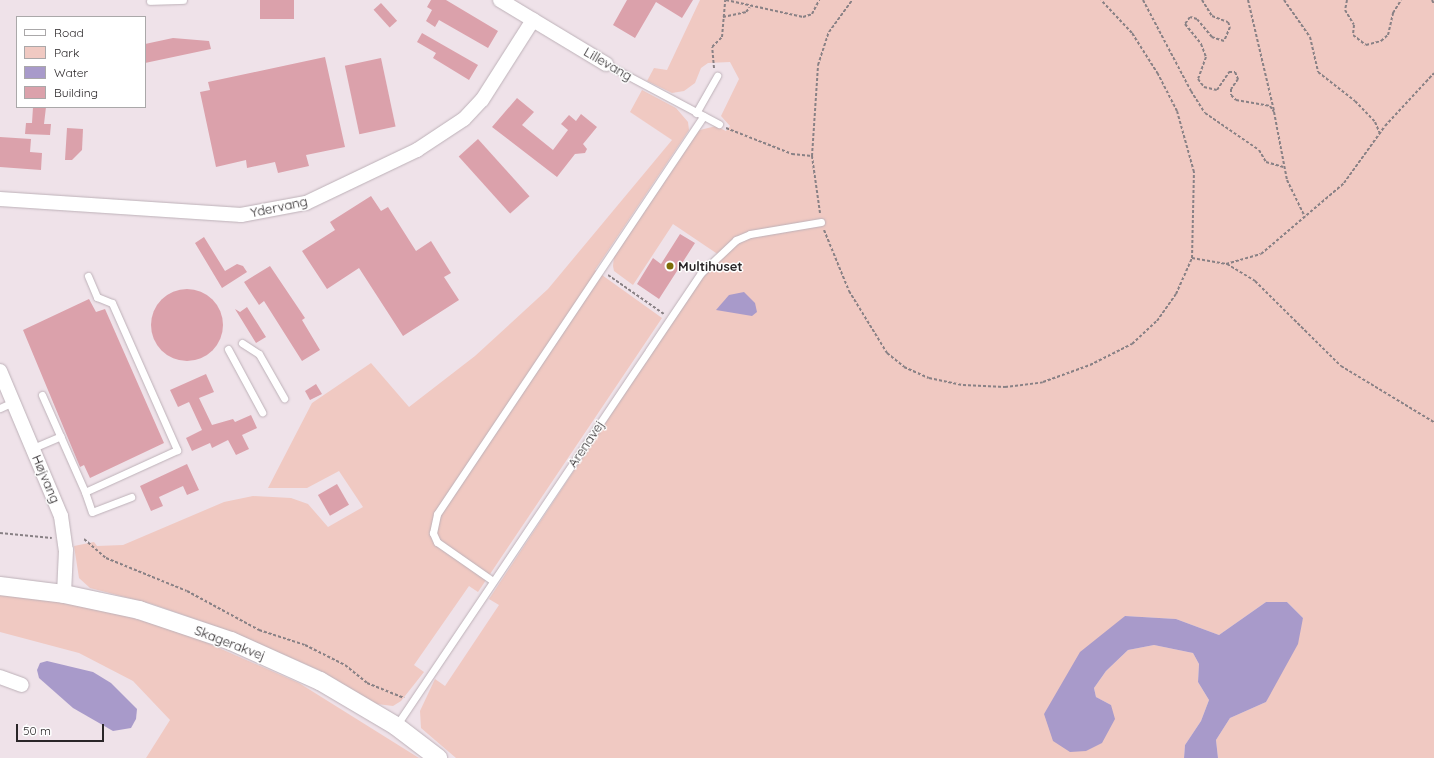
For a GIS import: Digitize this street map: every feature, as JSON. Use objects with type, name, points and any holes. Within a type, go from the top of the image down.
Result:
[{"type":"street","name":"Lillevang","points":[[500,0],[606,64]]},
{"type":"street","name":"Ydervang","points":[[0,199],[241,215],[306,203],[417,150],[464,119],[482,100],[533,20]]},
{"type":"street","name":"Højvang","points":[[0,372],[53,493],[65,540],[64,594]]},
{"type":"street","name":"Skagerakvej","points":[[0,586],[64,594],[139,610],[231,641],[320,681],[396,726],[438,758]]},
{"type":"street","points":[[0,677],[22,685]]},
{"type":"lane","points":[[150,1],[183,0]]},
{"type":"lane","name":"Lillevang","points":[[606,64],[719,124]]},
{"type":"lane","points":[[696,113],[717,76]]},
{"type":"lane","points":[[493,581],[437,542],[433,533],[437,514],[703,116]]},
{"type":"lane","name":"Arenavej","points":[[396,726],[701,274],[736,240],[764,229],[821,222]]},
{"type":"lane","points":[[85,492],[177,450],[112,303],[97,297],[88,276]]},
{"type":"lane","points":[[242,343],[259,354],[284,398]]},
{"type":"lane","points":[[228,349],[262,412]]},
{"type":"lane","points":[[42,395],[85,492],[92,512],[131,497]]},
{"type":"lane","points":[[0,408],[13,402]]},
{"type":"lane","points":[[33,448],[61,436]]},
{"type":"path","points":[[717,76],[712,65],[712,47],[722,37],[726,0],[750,7],[803,17],[812,14],[820,0]]},
{"type":"path","points":[[852,0],[829,32],[818,65],[812,156],[821,222],[849,291],[887,353],[904,367],[929,378],[963,385],[1005,387],[1043,382],[1090,365],[1132,344],[1157,322],[1172,300],[1192,258],[1194,172],[1177,111],[1132,33],[1101,0]]},
{"type":"path","points":[[1143,0],[1191,91],[1206,113],[1259,150],[1266,162],[1284,168]]},
{"type":"path","points":[[1202,0],[1212,16],[1228,22],[1230,27],[1224,41],[1212,37],[1197,19],[1190,17],[1185,24],[1201,44],[1206,57],[1198,79],[1204,87],[1217,90],[1229,72],[1235,72],[1238,79],[1230,89],[1231,95],[1236,100],[1270,106],[1274,112]]},
{"type":"path","points":[[1248,0],[1274,112],[1284,168],[1305,217]]},
{"type":"path","points":[[1284,0],[1310,37],[1318,72],[1355,101],[1375,122],[1380,134]]},
{"type":"path","points":[[1347,0],[1345,10],[1354,25],[1353,34],[1366,45],[1381,41],[1388,35],[1393,13],[1401,0]]},
{"type":"path","points":[[1432,0],[1434,4]]},
{"type":"path","points":[[723,17],[746,12],[750,7]]},
{"type":"path","points":[[1226,264],[1261,254],[1344,183],[1380,134],[1434,73]]},
{"type":"path","points":[[719,124],[770,146],[812,156]]},
{"type":"path","points":[[1192,258],[1226,264],[1255,281],[1341,366],[1434,422]]},
{"type":"path","points":[[601,270],[671,319]]},
{"type":"path","points":[[0,533],[65,540]]},
{"type":"path","points":[[84,539],[112,561],[186,590],[259,630],[305,645],[346,665],[367,683],[413,701]]},
{"type":"green space","points":[[700,0],[1434,0],[1434,758],[1218,758],[1216,740],[1230,718],[1266,702],[1303,618],[1287,602],[1266,602],[1219,635],[1176,619],[1125,616],[1044,714],[1111,705],[1096,697],[1094,688],[1106,671],[1128,650],[1154,645],[1193,653],[1199,664],[1198,682],[1209,700],[1201,721],[1185,745],[1184,758],[456,758],[421,728],[420,711],[435,679],[445,686],[499,605],[489,599],[698,283],[722,257],[673,224],[633,285],[614,271],[613,266],[614,257],[696,131],[716,126],[726,131],[730,126],[721,116],[739,79],[730,62],[708,63],[701,68],[695,83],[684,91],[672,93],[647,81],[654,68],[667,70]]},
{"type":"green space","points":[[642,90],[676,108],[688,122],[689,130],[595,270],[662,318],[478,592],[469,586],[414,665],[424,672],[401,701],[393,706],[377,704],[321,671],[235,633],[152,604],[90,588],[79,578],[74,546],[94,542],[97,546],[123,545],[224,502],[253,496],[291,498],[308,504],[328,527],[363,507],[339,471],[307,488],[268,488],[312,403],[371,363],[409,407],[475,356],[548,289],[672,140],[630,112]]},
{"type":"green space","points":[[0,595],[42,598],[112,612],[187,634],[299,683],[419,758],[146,758],[170,720],[133,681],[79,653],[0,632]]},
{"type":"water","points":[[744,292],[755,303],[757,312],[752,316],[716,310],[729,295]]},
{"type":"water","points":[[1266,602],[1287,602],[1303,618],[1298,644],[1266,702],[1230,718],[1216,740],[1218,758],[1184,758],[1185,745],[1201,721],[1209,700],[1198,682],[1199,664],[1193,653],[1154,645],[1128,650],[1106,671],[1094,688],[1096,697],[1111,705],[1115,719],[1102,743],[1086,751],[1070,752],[1053,741],[1044,714],[1080,652],[1125,616],[1176,619],[1219,635]]},
{"type":"water","points":[[47,661],[93,672],[111,683],[137,709],[136,719],[131,728],[113,731],[73,708],[39,678],[37,670],[40,663]]},
{"type":"building","points":[[260,0],[294,0],[294,19],[260,19]]},
{"type":"building","points":[[431,0],[446,0],[498,31],[488,48],[439,20],[435,27],[426,21],[432,10],[427,7]]},
{"type":"building","points":[[627,0],[693,0],[682,18],[656,2],[635,38],[613,25]]},
{"type":"building","points":[[381,3],[397,21],[390,28],[374,10]]},
{"type":"building","points":[[422,33],[478,65],[469,80],[433,58],[436,53],[417,42]]},
{"type":"building","points":[[173,38],[209,41],[211,49],[146,63],[146,44]]},
{"type":"building","points":[[325,57],[345,147],[306,155],[309,166],[278,173],[275,162],[247,168],[246,160],[216,167],[200,92],[210,90],[208,82]]},
{"type":"building","points":[[381,58],[396,126],[359,134],[345,66]]},
{"type":"building","points":[[517,98],[534,112],[522,125],[553,150],[568,130],[561,124],[569,115],[576,121],[581,114],[597,127],[583,144],[587,149],[585,153],[575,154],[557,177],[492,127]]},
{"type":"building","points":[[33,108],[46,108],[44,124],[51,124],[50,135],[25,134],[26,123],[32,123]]},
{"type":"building","points":[[67,128],[83,129],[82,150],[72,160],[65,160]]},
{"type":"building","points":[[0,137],[31,139],[30,152],[42,153],[41,170],[0,167]]},
{"type":"building","points":[[478,139],[530,196],[510,214],[459,156]]},
{"type":"building","points":[[371,196],[381,211],[388,207],[416,251],[431,241],[451,273],[444,277],[459,300],[403,336],[359,268],[327,289],[302,251],[335,230],[330,222]]},
{"type":"building","name":"Multihuset","points":[[680,234],[695,243],[659,299],[637,284],[653,258],[661,264]]},
{"type":"building","points":[[204,237],[225,271],[237,264],[243,266],[247,272],[222,288],[195,243]]},
{"type":"building","points":[[270,266],[305,318],[302,320],[320,350],[302,361],[264,301],[259,305],[244,282]]},
{"type":"building","points":[[187,289],[201,292],[213,299],[220,311],[223,325],[220,339],[213,351],[201,358],[187,361],[173,358],[161,351],[154,339],[151,325],[154,311],[161,299],[173,292]]},
{"type":"building","points":[[89,299],[96,312],[105,309],[164,443],[90,478],[84,465],[80,467],[23,330]]},
{"type":"building","points":[[247,307],[266,337],[256,343],[235,309],[240,312]]},
{"type":"building","points":[[206,374],[214,392],[199,398],[212,425],[233,419],[235,422],[251,415],[257,428],[242,435],[249,449],[236,455],[228,440],[212,448],[210,443],[192,451],[186,438],[202,430],[189,402],[178,407],[170,390]]},
{"type":"building","points":[[316,384],[322,394],[310,400],[305,391]]},
{"type":"building","points":[[187,464],[199,490],[187,495],[183,486],[159,497],[163,506],[151,511],[140,486]]},
{"type":"building","points":[[337,484],[349,505],[330,516],[318,495]]},
{"type":"place","name":"Multihuset","points":[[670,266]]}]
